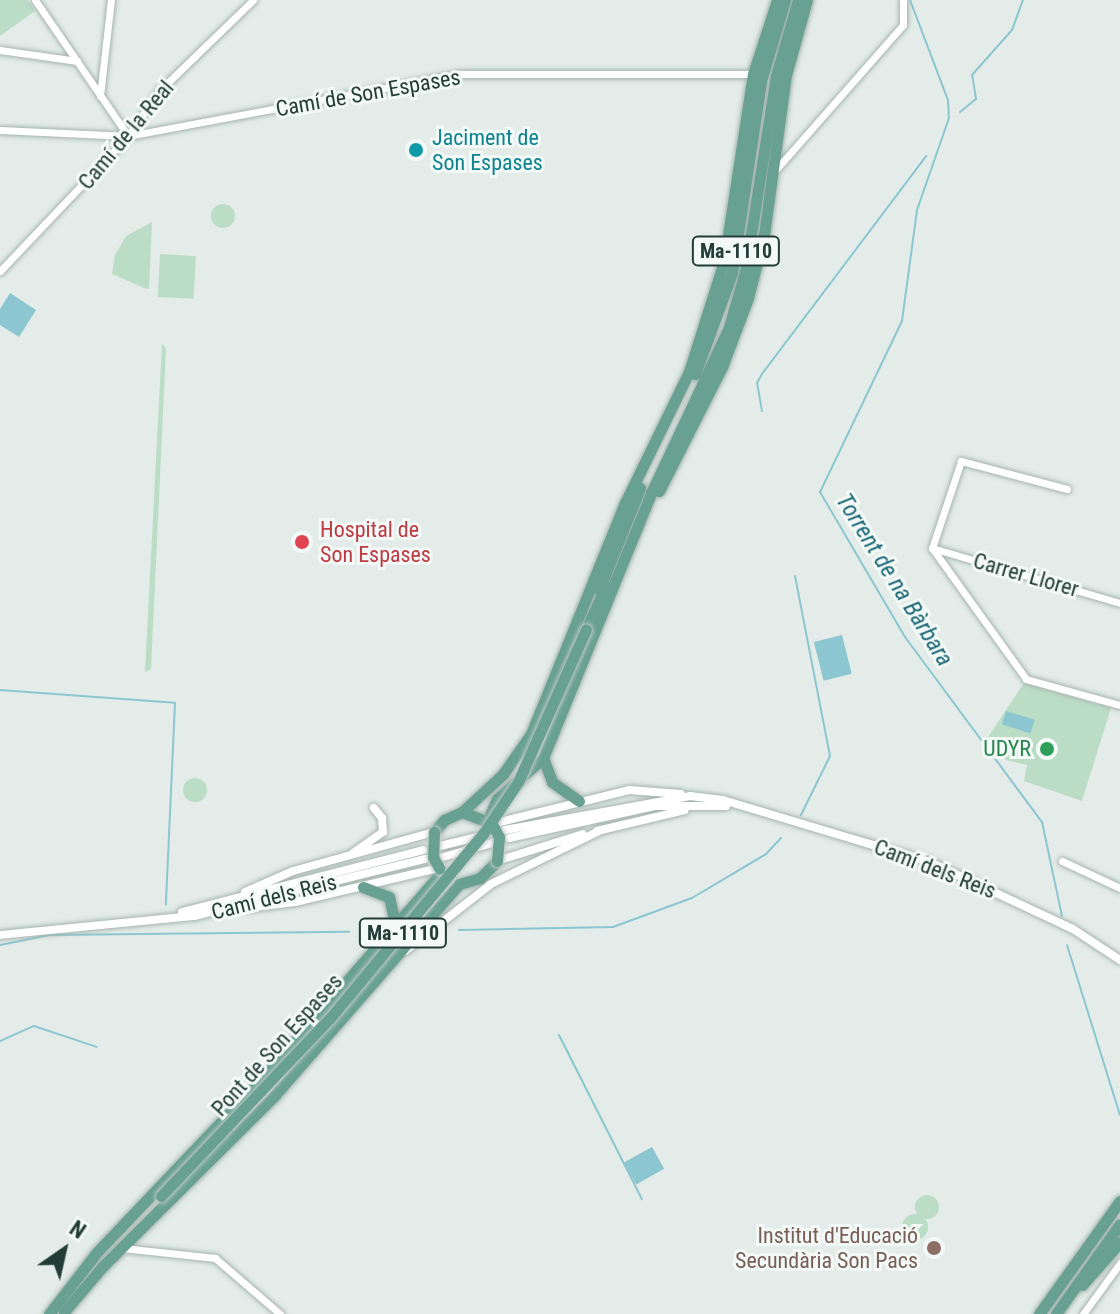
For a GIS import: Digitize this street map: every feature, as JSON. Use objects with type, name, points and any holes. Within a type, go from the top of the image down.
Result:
[{"type":"main road","points":[[588,598],[702,336],[724,261],[753,74],[777,0]]},
{"type":"main road","name":"Ma-1110","points":[[434,832],[444,820],[462,812],[503,774],[531,734],[588,598],[704,357],[732,273],[761,81],[785,0]]},
{"type":"main road","name":"Ma-1110","points":[[586,629],[729,327],[745,272],[776,76],[798,0]]},
{"type":"main road","points":[[638,530],[683,451],[743,312],[757,267],[786,75],[807,0]]},
{"type":"main road","name":"Ma-1110","points":[[586,629],[640,488]]},
{"type":"main road","name":"Ma-1110","points":[[490,830],[497,799],[543,758],[652,491]]},
{"type":"main road","name":"Pont de Son Espases","points":[[161,1196],[330,1018],[483,834],[518,782],[586,629]]},
{"type":"main road","points":[[543,758],[552,782],[579,801]]},
{"type":"main road","points":[[462,812],[499,837],[497,861]]},
{"type":"main road","points":[[434,832],[433,857],[441,866],[466,881]]},
{"type":"main road","name":"Ma-1110","points":[[63,1313],[120,1248],[275,1095],[466,881],[480,878],[497,861]]},
{"type":"main road","name":"Ma-1110","points":[[49,1314],[81,1273],[365,964],[441,866]]},
{"type":"main road","points":[[363,887],[389,897],[394,918],[365,964]]},
{"type":"main road","name":"Ma-1110","points":[[81,1273],[161,1196]]},
{"type":"main road","name":"Ma-1110","points":[[63,1313],[161,1196]]},
{"type":"main road","points":[[1039,1314],[1120,1201]]},
{"type":"main road","points":[[1056,1314],[1120,1224]]},
{"type":"main road","points":[[1069,1296],[1120,1242]]},
{"type":"street","points":[[35,0],[128,136]]},
{"type":"street","points":[[100,96],[111,0]]},
{"type":"street","name":"Camí de la Real","points":[[0,271],[128,136],[159,91],[253,0]]},
{"type":"street","points":[[770,175],[903,25],[903,0]]},
{"type":"street","points":[[0,50],[77,61]]},
{"type":"street","name":"Camí de Son Espases","points":[[0,130],[128,136],[460,74],[753,74]]},
{"type":"street","points":[[1067,489],[961,461],[932,548],[1026,679],[1120,705]]},
{"type":"street","name":"Carrer Llorer","points":[[932,548],[1120,603]]},
{"type":"street","points":[[440,846],[579,801],[629,790],[690,796]]},
{"type":"street","name":"Camí dels Reis","points":[[739,806],[654,806],[507,834],[690,796],[739,806],[930,862],[1073,929],[1120,960]]},
{"type":"street","points":[[497,861],[546,842],[706,805]]},
{"type":"street","points":[[338,860],[383,832],[382,818],[374,808]]},
{"type":"street","points":[[233,907],[295,902],[441,866],[490,830]]},
{"type":"street","points":[[397,956],[491,884],[599,831]]},
{"type":"street","points":[[237,898],[293,871],[434,832]]},
{"type":"street","name":"Camí dels Reis","points":[[0,935],[169,915],[233,907],[424,855],[169,915]]},
{"type":"street","points":[[1062,861],[1120,888]]},
{"type":"street","points":[[1069,1296],[1120,1234]]},
{"type":"street","points":[[120,1248],[215,1258],[280,1314]]},
{"type":"street","points":[[1083,1314],[1120,1263]]},
{"type":"green space","points":[[0,0],[28,0],[35,11],[0,36]]},
{"type":"green space","points":[[223,204],[232,207],[235,216],[232,225],[223,228],[214,225],[211,216],[214,207]]},
{"type":"green space","points":[[152,222],[149,289],[112,274],[115,255],[126,236]]},
{"type":"green space","points":[[160,254],[196,256],[194,299],[158,297]]},
{"type":"green space","points":[[162,344],[166,348],[151,669],[145,672]]},
{"type":"green space","name":"UDYR","points":[[1024,683],[1111,708],[1082,801],[1024,781],[1027,765],[1006,760],[988,737]]},
{"type":"green space","points":[[195,778],[203,782],[207,790],[203,798],[195,802],[187,798],[183,790],[187,782]]},
{"type":"green space","points":[[927,1195],[938,1202],[939,1207],[932,1218],[927,1219],[916,1212],[915,1207],[922,1196]]},
{"type":"green space","points":[[915,1214],[924,1218],[928,1227],[924,1236],[915,1240],[906,1236],[902,1227],[906,1218]]},
{"type":"water","points":[[10,293],[36,310],[19,337],[0,325],[0,309]]},
{"type":"water","points":[[842,635],[852,674],[824,681],[814,642]]},
{"type":"water","points":[[1006,711],[1035,720],[1031,733],[1002,724]]},
{"type":"water","points":[[652,1147],[664,1169],[636,1184],[624,1163]]},
{"type":"waterway","name":"Torrent de na Bàrbara","points":[[910,0],[948,100],[949,118],[917,210],[902,321],[820,492],[905,637],[1042,822],[1062,916]]},
{"type":"waterway","points":[[960,112],[976,99],[972,75],[1012,30],[1023,0]]},
{"type":"waterway","points":[[762,411],[757,383],[762,374],[926,156]]},
{"type":"waterway","points":[[795,576],[830,756],[801,815]]},
{"type":"waterway","points":[[0,690],[175,703],[166,905]]},
{"type":"waterway","points":[[459,930],[613,927],[692,898],[766,854],[781,838]]},
{"type":"waterway","points":[[0,945],[49,935],[349,932]]},
{"type":"waterway","points":[[1067,945],[1120,1115]]},
{"type":"waterway","points":[[0,1041],[34,1026],[97,1047]]},
{"type":"waterway","points":[[559,1035],[642,1199]]},
{"type":"place","name":"Jaciment de Son Espases","points":[[416,150]]},
{"type":"place","name":"Hospital de Son Espases","points":[[302,542]]},
{"type":"place","name":"UDYR","points":[[1047,749]]},
{"type":"place","name":"Institut d'Educació Secundària Son Pacs","points":[[934,1248]]}]
